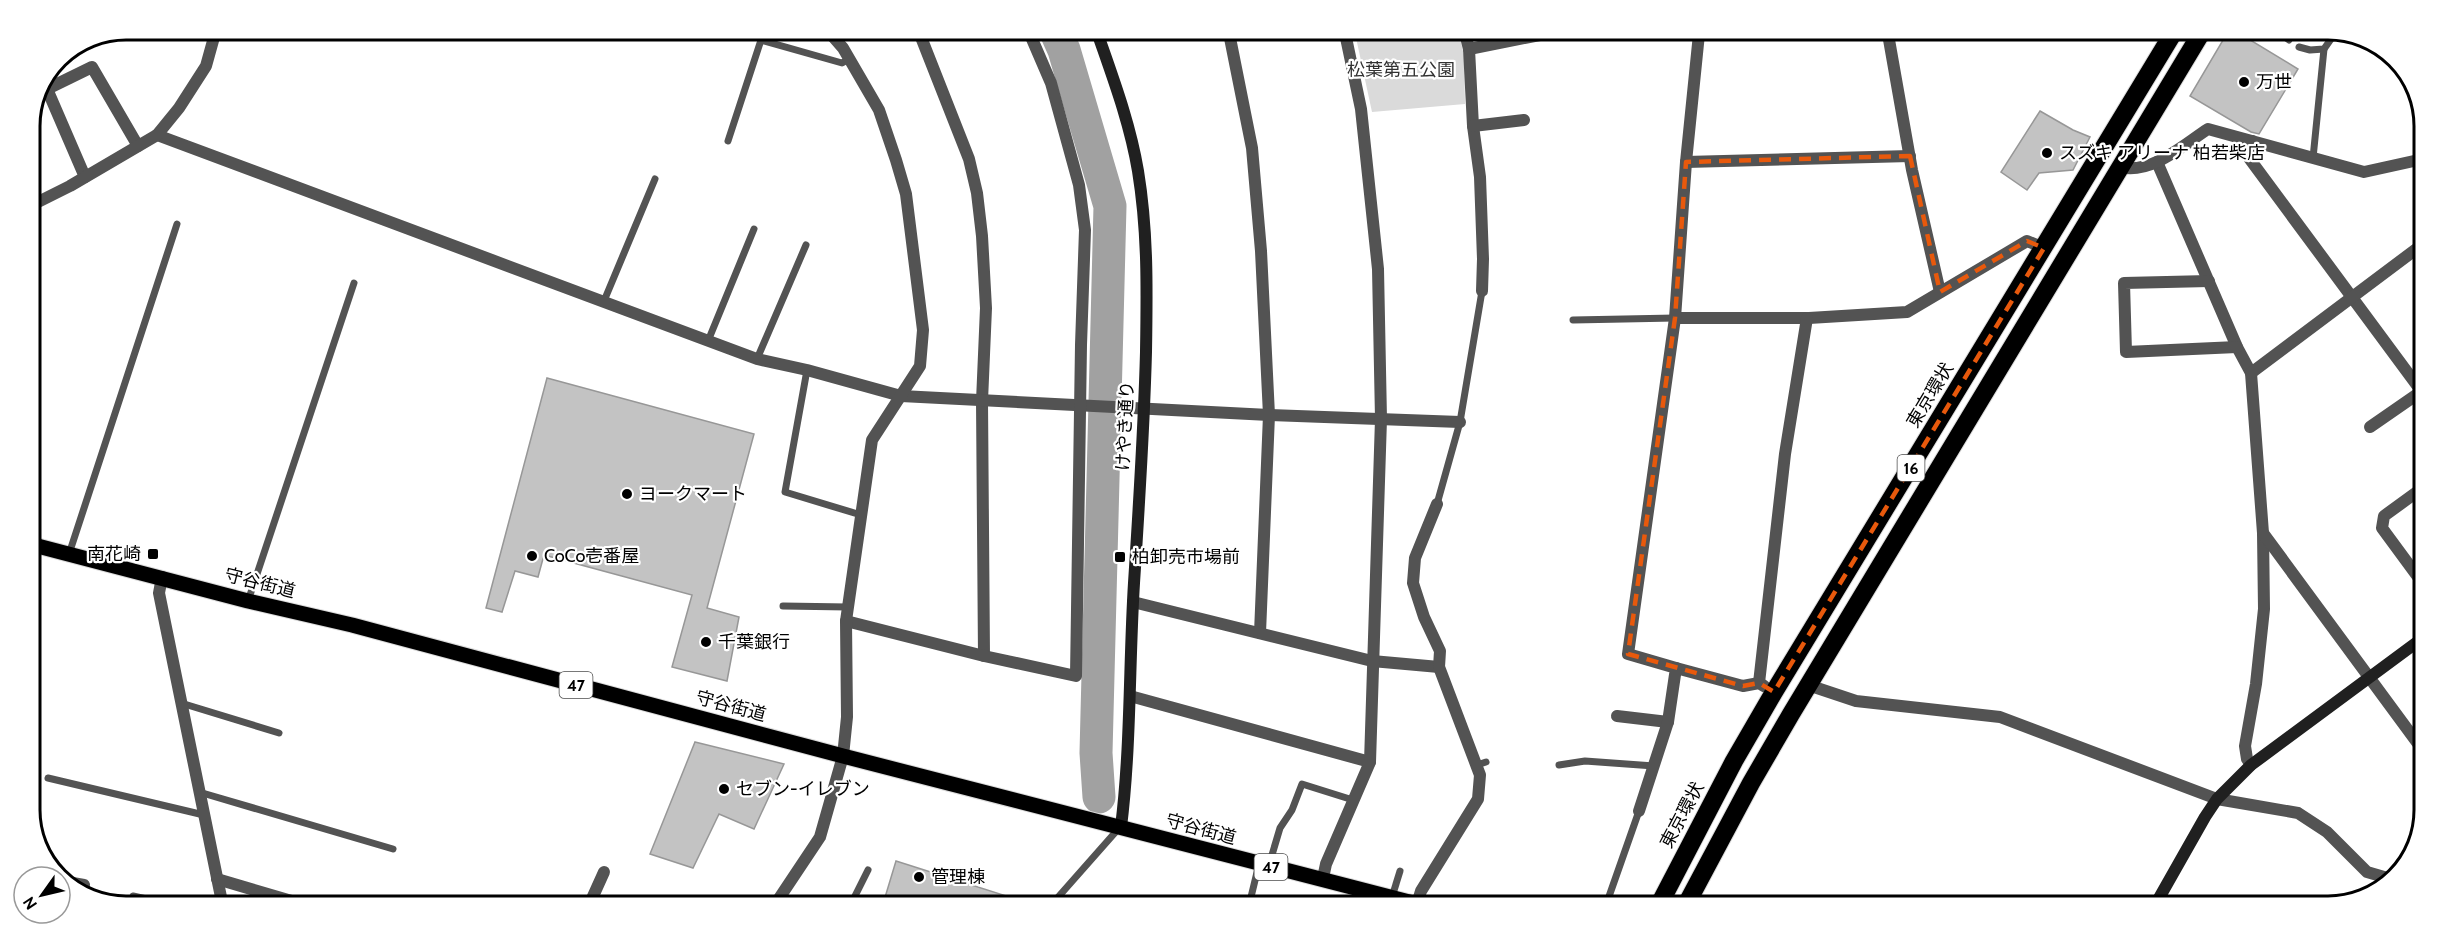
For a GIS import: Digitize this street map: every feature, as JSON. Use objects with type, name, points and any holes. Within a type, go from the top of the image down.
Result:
[{"type":"highway","name":"東京環状","points":[[1664,896],[1734,761],[1774,692],[2169,40]]},
{"type":"highway","name":"16","points":[[1691,896],[1751,783],[1808,685],[2196,40]]},
{"type":"main road","name":"守谷街道","points":[[41,547],[162,577],[248,602],[351,625],[843,756],[1323,879],[1362,896]]},
{"type":"street","points":[[40,201],[156,135],[179,108],[206,66],[213,40]]},
{"type":"street","points":[[782,896],[820,837],[843,756],[847,717],[846,621],[872,440],[920,366],[923,330],[917,267],[910,234],[906,194],[879,110],[835,40]]},
{"type":"street","points":[[922,40],[969,159],[977,192],[986,308],[981,401],[984,656]]},
{"type":"street","points":[[846,621],[984,656],[1076,676],[1084,230],[1078,185],[1051,82],[1033,40]]},
{"type":"street","name":"けやき通り","points":[[1100,40],[1124,109],[1138,170],[1146,227],[1148,277],[1130,696],[1120,827]]},
{"type":"street","points":[[1230,40],[1252,147],[1261,251],[1269,415],[1260,633]]},
{"type":"street","points":[[1323,879],[1326,864],[1370,762],[1380,419],[1378,269],[1361,109],[1346,40]]},
{"type":"street","points":[[1467,40],[1473,126],[1480,177],[1484,259],[1482,291]]},
{"type":"street","points":[[1469,49],[1515,40]]},
{"type":"street","points":[[1698,40],[1686,162],[1675,318],[1628,654],[1743,686],[1759,682],[1774,692]]},
{"type":"street","points":[[1889,40],[1910,156],[1940,292]]},
{"type":"street","points":[[51,86],[92,67],[138,146]]},
{"type":"street","points":[[48,91],[85,177]]},
{"type":"street","points":[[1473,126],[1524,120]]},
{"type":"street","points":[[2120,167],[2131,170],[2157,162],[2208,129],[2364,172],[2413,161]]},
{"type":"street","points":[[156,135],[757,359],[901,396],[1269,415],[1460,422]]},
{"type":"street","points":[[2252,141],[2249,158],[2413,380]]},
{"type":"street","points":[[1686,162],[1910,156]]},
{"type":"street","points":[[2157,162],[2237,347],[2251,373],[2263,533],[2264,609],[2256,684],[2245,746],[2247,759],[2251,765]]},
{"type":"street","points":[[1675,318],[1807,318],[1907,312],[2027,241],[2044,248]]},
{"type":"street","points":[[2251,373],[2413,250]]},
{"type":"street","points":[[2209,281],[2124,282],[2126,352],[2237,347]]},
{"type":"street","points":[[1759,682],[1785,454],[1807,318]]},
{"type":"street","points":[[2370,427],[2413,397]]},
{"type":"street","points":[[2414,494],[2384,516],[2382,528],[2414,571]]},
{"type":"street","points":[[1420,896],[1421,891],[1478,799],[1482,764],[1439,666],[1440,651],[1424,617],[1413,583],[1415,558],[1437,504]]},
{"type":"street","points":[[2263,533],[2414,737]]},
{"type":"street","points":[[162,577],[159,593],[221,896]]},
{"type":"street","points":[[1133,602],[1372,661],[1439,666]]},
{"type":"street","points":[[2160,896],[2217,799],[2251,765],[2414,645]]},
{"type":"street","points":[[1639,811],[1668,722],[1676,668]]},
{"type":"street","points":[[1808,685],[1856,701],[2000,717],[2217,799],[2298,813],[2327,832],[2367,872],[2382,876]]},
{"type":"street","points":[[1130,696],[1370,762]]},
{"type":"street","points":[[1617,716],[1668,722]]},
{"type":"street","points":[[593,896],[604,872]]},
{"type":"street","points":[[217,879],[275,896]]},
{"type":"lane","points":[[728,141],[761,40],[842,63],[849,59]]},
{"type":"lane","points":[[2313,158],[2324,49],[2330,40]]},
{"type":"lane","points":[[2299,46],[2303,49],[2324,49]]},
{"type":"lane","points":[[604,301],[655,179]]},
{"type":"lane","points":[[69,554],[177,224]]},
{"type":"lane","points":[[708,341],[753,229]]},
{"type":"lane","points":[[757,359],[806,245]]},
{"type":"lane","points":[[248,602],[354,283]]},
{"type":"lane","points":[[1437,504],[1460,422],[1482,291]]},
{"type":"lane","points":[[1573,320],[1675,318]]},
{"type":"lane","points":[[807,370],[785,492],[861,515]]},
{"type":"lane","points":[[783,606],[848,607]]},
{"type":"lane","points":[[181,702],[279,733]]},
{"type":"lane","points":[[1558,765],[1586,761],[1653,766]]},
{"type":"lane","points":[[48,778],[204,815]]},
{"type":"lane","points":[[1251,896],[1280,828],[1292,810],[1302,784],[1353,800]]},
{"type":"lane","points":[[199,792],[393,849]]},
{"type":"lane","points":[[1609,896],[1639,811]]},
{"type":"lane","points":[[1059,896],[1120,827]]},
{"type":"lane","points":[[855,896],[868,870]]},
{"type":"lane","points":[[1392,896],[1400,871]]},
{"type":"highlighted area","points":[[1910,156],[1940,292],[2027,241],[2044,248],[1774,692],[1759,683],[1743,686],[1628,654],[1675,318],[1686,162]]},
{"type":"green space","name":"松葉第五公園","points":[[1357,40],[1461,40],[1464,56],[1465,104],[1372,112]]},
{"type":"building","name":"万世","points":[[2223,40],[2250,40],[2298,69],[2259,134],[2251,132],[2190,96]]},
{"type":"building","name":"スズキ アリーナ 柏若柴店","points":[[2040,111],[2090,137],[2073,170],[2039,173],[2027,190],[2001,172]]},
{"type":"building","name":"ヨークマート","points":[[547,378],[754,434],[707,608],[739,617],[727,681],[672,667],[692,595],[544,555],[538,577],[515,571],[502,612],[486,608]]},
{"type":"building","name":"セブン-イレブン","points":[[695,742],[784,764],[754,829],[719,814],[693,868],[650,854]]},
{"type":"building","name":"管理棟","points":[[896,861],[1006,896],[885,896]]},
{"type":"waterway","points":[[1060,40],[1110,206],[1096,753],[1099,797]]},
{"type":"place","name":"万世","points":[[2244,82]]},
{"type":"place","name":"スズキ アリーナ 柏若柴店","points":[[2047,153]]},
{"type":"place","name":"ヨークマート","points":[[627,494]]},
{"type":"place","name":"南花崎","points":[[153,554]]},
{"type":"place","name":"CoCo壱番屋","points":[[532,556]]},
{"type":"place","name":"柏卸売市場前","points":[[1120,557]]},
{"type":"place","name":"千葉銀行","points":[[706,642]]},
{"type":"place","name":"セブン-イレブン","points":[[724,789]]},
{"type":"place","name":"管理棟","points":[[919,877]]}]
